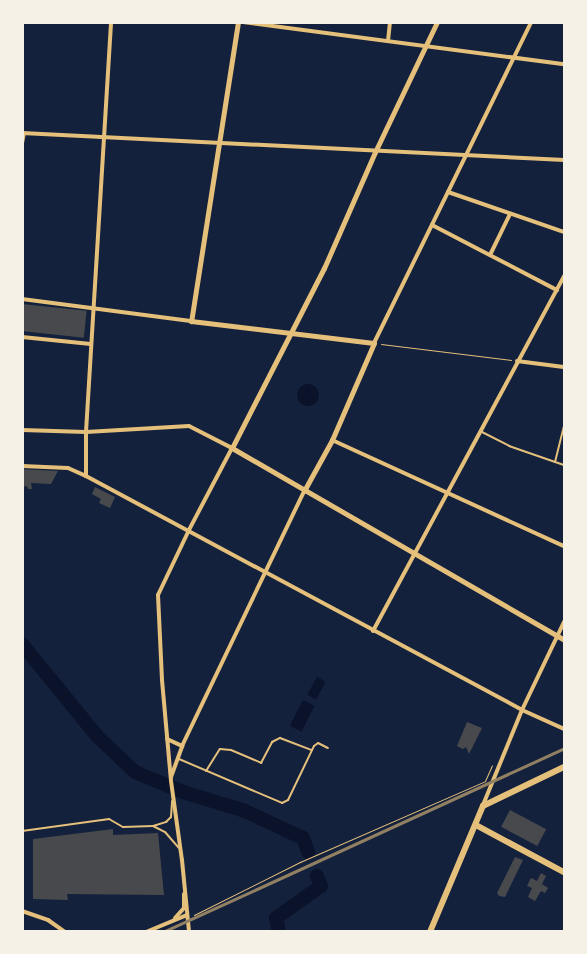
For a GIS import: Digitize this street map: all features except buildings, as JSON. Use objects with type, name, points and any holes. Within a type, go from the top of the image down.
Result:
[{"type":"main road","points":[[430,932],[483,806],[564,767]]},
{"type":"main road","points":[[476,825],[564,872]]},
{"type":"street","points":[[86,476],[86,432],[111,22]]},
{"type":"street","points":[[191,320],[238,22]]},
{"type":"street","points":[[243,22],[425,44],[564,64]]},
{"type":"street","points":[[300,29],[302,22]]},
{"type":"street","points":[[388,41],[390,22]]},
{"type":"street","points":[[189,932],[181,852],[170,779],[162,680],[158,595],[289,333],[324,268],[425,44],[437,22]]},
{"type":"street","points":[[170,779],[179,759],[182,746],[264,572],[304,491],[332,440],[374,343],[531,22]]},
{"type":"street","points":[[22,143],[23,133],[564,160]]},
{"type":"street","points":[[448,192],[564,232]]},
{"type":"street","points":[[491,254],[510,214]]},
{"type":"street","points":[[432,225],[557,290]]},
{"type":"street","points":[[373,630],[564,276]]},
{"type":"street","points":[[22,299],[374,343]]},
{"type":"street","points":[[22,337],[91,344]]},
{"type":"street","points":[[517,361],[564,367]]},
{"type":"street","points":[[22,430],[86,432],[189,426],[232,448],[564,640]]},
{"type":"street","points":[[332,440],[564,546]]},
{"type":"street","points":[[22,466],[68,468],[86,476],[522,710],[564,729]]},
{"type":"street","points":[[483,806],[522,710],[564,622]]},
{"type":"street","points":[[167,739],[182,746]]},
{"type":"street","points":[[169,750],[179,759]]},
{"type":"street","points":[[173,919],[184,908],[185,887]]},
{"type":"street","points":[[22,911],[48,920],[65,932]]},
{"type":"street","points":[[146,932],[173,919],[187,915]]},
{"type":"lane","points":[[555,462],[564,425]]},
{"type":"lane","points":[[480,431],[509,446],[564,465]]},
{"type":"lane","points":[[206,770],[220,749],[231,750],[258,763],[263,761],[272,742],[280,738],[313,750]]},
{"type":"lane","points":[[179,759],[286,803],[318,743],[328,748]]},
{"type":"lane","points":[[22,831],[109,819],[123,827],[153,826],[166,822],[171,817],[172,798]]},
{"type":"lane","points":[[153,826],[165,832],[176,843],[181,852]]},
{"type":"path","points":[[374,343],[517,361]]},
{"type":"path","points":[[187,915],[203,911],[202,909],[300,862],[485,781],[491,766],[501,759]]},
{"type":"water","points":[[308,384],[316,387],[319,395],[316,403],[308,406],[300,403],[297,395],[300,387]]},
{"type":"water","points":[[317,677],[326,682],[316,699],[307,694]]},
{"type":"water","points":[[303,700],[315,706],[301,732],[290,726]]},
{"type":"waterway","points":[[22,644],[97,736],[135,772],[183,792],[245,811],[303,838],[308,852]]},
{"type":"waterway","points":[[279,932],[276,918],[321,886],[317,876]]},
{"type":"railway","points":[[163,932],[564,748]]}]
